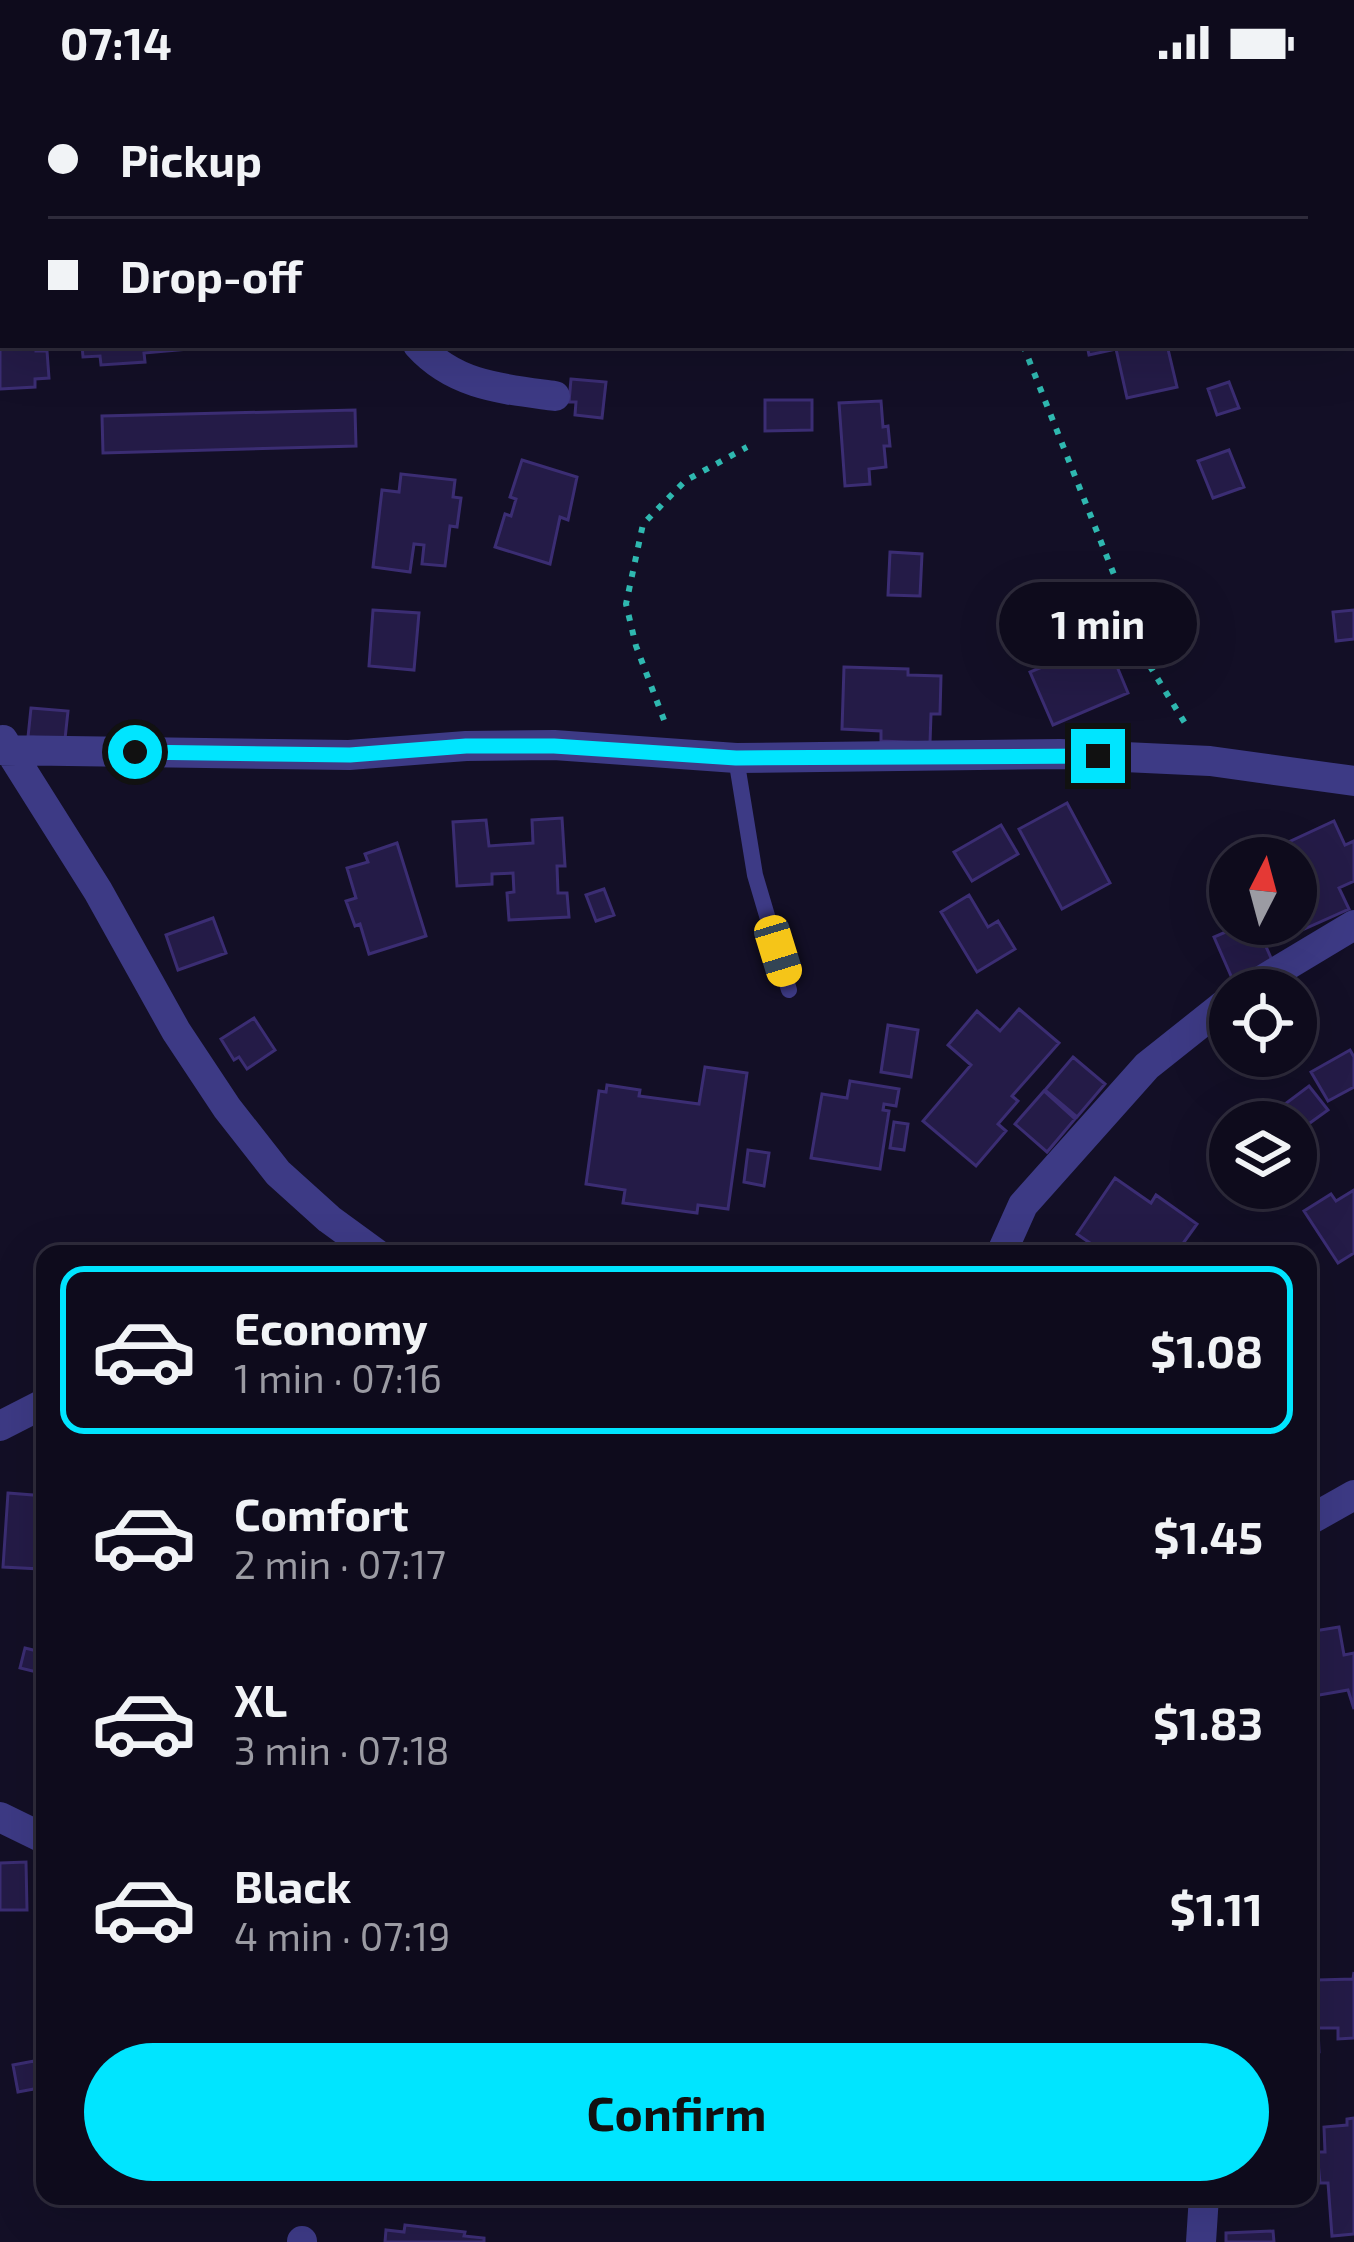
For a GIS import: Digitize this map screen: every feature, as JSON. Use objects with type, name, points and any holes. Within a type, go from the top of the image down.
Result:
[{"type":"street","points":[[421,348],[430,359],[474,384],[555,396]]},
{"type":"street","points":[[2,744],[350,755],[466,746],[554,746],[736,758],[1060,754],[1210,761],[1354,781]]},
{"type":"street","points":[[2,744],[32,781],[176,1031],[227,1108],[278,1173],[328,1220],[364,1245]]},
{"type":"street","points":[[1281,969],[1354,925]]},
{"type":"street","points":[[1005,1245],[1023,1205],[1147,1066],[1209,1017]]},
{"type":"street","points":[[0,1426],[36,1407]]},
{"type":"street","points":[[1317,1516],[1354,1495]]},
{"type":"street","points":[[0,1817],[36,1835]]},
{"type":"street","points":[[1201,2242],[1203,2205]]},
{"type":"lane","points":[[736,758],[755,875],[790,989]]},
{"type":"path","points":[[1024,348],[1151,668],[1210,761]]},
{"type":"path","points":[[676,752],[636,646],[626,604],[643,524],[685,481],[747,447]]},
{"type":"building","points":[[0,348],[47,351],[49,378],[35,379],[35,387],[0,389]]},
{"type":"building","points":[[82,348],[190,349],[144,353],[145,362],[101,365],[100,356],[83,357]]},
{"type":"building","points":[[1088,348],[1168,348],[1177,387],[1127,398],[1116,349],[1089,355]]},
{"type":"building","points":[[571,379],[606,382],[602,418],[575,415],[576,402],[569,402]]},
{"type":"building","points":[[1229,382],[1239,408],[1217,415],[1208,389]]},
{"type":"building","points":[[765,400],[812,400],[812,430],[765,431]]},
{"type":"building","points":[[881,401],[890,446],[884,446],[886,467],[869,469],[870,484],[845,486],[839,403]]},
{"type":"building","points":[[355,410],[356,446],[103,453],[102,416]]},
{"type":"building","points":[[1229,450],[1244,487],[1213,498],[1198,461]]},
{"type":"building","points":[[522,460],[577,477],[568,520],[560,517],[550,564],[495,547],[505,514],[511,516],[516,499],[510,497]]},
{"type":"building","points":[[401,474],[455,480],[453,497],[461,498],[457,527],[450,526],[445,566],[422,564],[424,545],[414,544],[410,572],[373,567],[382,490],[399,492]]},
{"type":"building","points":[[890,552],[922,554],[920,596],[888,595]]},
{"type":"building","points":[[373,610],[419,613],[414,670],[369,666]]},
{"type":"building","points":[[1354,610],[1354,639],[1336,641],[1333,612]]},
{"type":"building","points":[[1106,640],[1128,693],[1053,725],[1030,672]]},
{"type":"building","points":[[844,667],[908,669],[908,675],[941,676],[940,714],[931,714],[930,743],[881,741],[881,731],[842,729]]},
{"type":"building","points":[[31,708],[68,711],[65,739],[28,737]]},
{"type":"building","points":[[1067,803],[1110,883],[1062,909],[1019,829]]},
{"type":"building","points":[[562,818],[565,866],[557,866],[558,893],[567,893],[569,917],[509,920],[507,893],[514,892],[513,873],[492,874],[492,884],[457,886],[453,822],[486,820],[489,846],[533,843],[532,820]]},
{"type":"building","points":[[1334,821],[1345,845],[1354,841],[1354,881],[1339,888],[1349,909],[1317,923],[1317,837],[1299,837]]},
{"type":"building","points":[[1001,825],[1018,854],[972,881],[954,852]]},
{"type":"building","points":[[397,843],[426,936],[369,954],[360,924],[355,926],[346,901],[356,898],[347,868],[368,862],[365,854]]},
{"type":"building","points":[[604,889],[614,915],[596,921],[586,895]]},
{"type":"building","points":[[969,895],[988,927],[998,921],[1015,949],[977,972],[941,912]]},
{"type":"building","points":[[213,918],[226,953],[178,970],[166,935]]},
{"type":"building","points":[[1218,945],[1265,945],[1275,967],[1271,969],[1228,969]]},
{"type":"building","points":[[1019,1009],[1059,1043],[1012,1096],[1018,1101],[998,1124],[1006,1131],[976,1166],[923,1121],[971,1065],[948,1045],[977,1011],[1000,1031]]},
{"type":"building","points":[[254,1018],[275,1050],[247,1069],[239,1057],[234,1060],[221,1039]]},
{"type":"building","points":[[888,1025],[918,1030],[911,1077],[881,1072]]},
{"type":"building","points":[[1350,1050],[1354,1087],[1328,1101],[1314,1077],[1317,1069]]},
{"type":"building","points":[[1073,1057],[1105,1084],[1077,1117],[1045,1090]]},
{"type":"building","points":[[705,1067],[747,1073],[728,1209],[698,1205],[697,1213],[623,1203],[625,1190],[586,1184],[599,1091],[606,1092],[607,1085],[640,1090],[639,1096],[699,1104]]},
{"type":"building","points":[[850,1081],[899,1089],[896,1106],[884,1104],[883,1110],[889,1111],[880,1169],[811,1158],[822,1094],[847,1098]]},
{"type":"building","points":[[1309,1086],[1328,1110],[1317,1118],[1317,1101],[1289,1101]]},
{"type":"building","points":[[1044,1091],[1075,1119],[1047,1152],[1015,1124]]},
{"type":"building","points":[[894,1122],[908,1124],[904,1150],[890,1148]]},
{"type":"building","points":[[748,1150],[769,1153],[764,1186],[744,1182]]},
{"type":"building","points":[[1115,1178],[1151,1203],[1156,1195],[1197,1224],[1182,1245],[1093,1245],[1077,1234]]},
{"type":"building","points":[[1354,1190],[1354,1253],[1338,1263],[1304,1211],[1317,1209],[1317,1203],[1331,1194],[1336,1201]]},
{"type":"building","points":[[8,1493],[36,1495],[36,1569],[3,1567]]},
{"type":"building","points":[[1339,1627],[1344,1655],[1354,1653],[1354,1709],[1348,1690],[1317,1695],[1317,1631]]},
{"type":"building","points":[[25,1648],[36,1651],[36,1672],[20,1668]]},
{"type":"building","points":[[26,1862],[27,1910],[0,1910],[0,1863]]},
{"type":"building","points":[[1354,1972],[1354,2038],[1338,2039],[1338,2028],[1318,2028],[1317,2052],[1317,1980],[1353,1979]]},
{"type":"building","points":[[34,2061],[36,2089],[18,2092],[13,2065]]},
{"type":"building","points":[[1354,2118],[1354,2234],[1332,2236],[1328,2183],[1320,2183],[1317,2152],[1325,2152],[1324,2127],[1347,2125],[1347,2119]]},
{"type":"building","points":[[405,2225],[465,2232],[464,2236],[484,2238],[484,2242],[385,2242],[386,2230],[404,2232]]},
{"type":"building","points":[[1273,2231],[1274,2242],[1226,2242],[1226,2233]]},
{"type":"route","points":[[135,752],[350,755],[466,746],[554,746],[736,758],[1098,756]]}]
